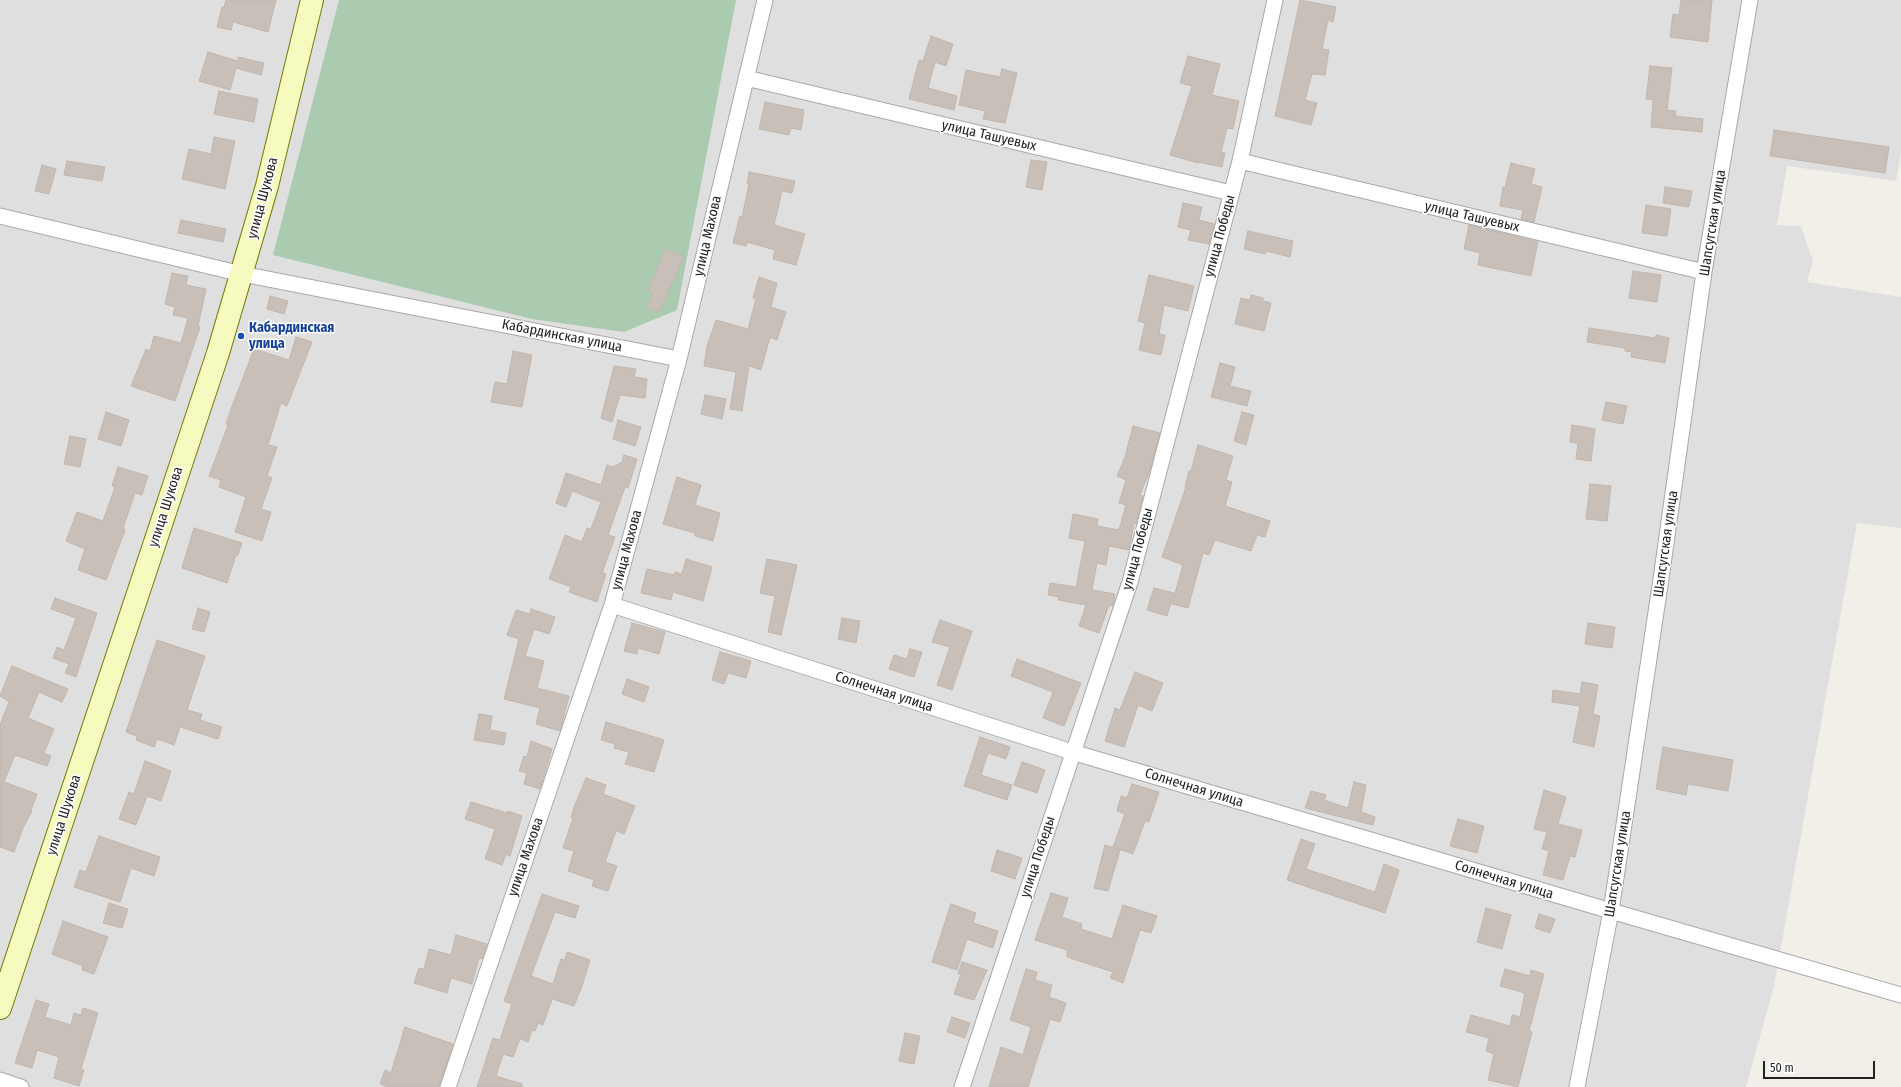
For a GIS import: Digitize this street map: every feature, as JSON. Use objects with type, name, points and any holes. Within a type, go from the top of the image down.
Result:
[{"type":"main road","name":"улица Шукова","points":[[0,1008],[215,360],[242,274],[267,186],[312,0]]},
{"type":"street","name":"улица Махова","points":[[448,1087],[612,605],[679,359],[765,0]]},
{"type":"street","name":"улица Победы","points":[[962,1087],[1072,752],[1130,582],[1240,161],[1275,0]]},
{"type":"street","name":"Шапсугская улица","points":[[1577,1087],[1611,911],[1660,587],[1704,272],[1750,0]]},
{"type":"street","name":"улица Ташуевых","points":[[746,78],[1232,193]]},
{"type":"street","name":"улица Ташуевых","points":[[1240,161],[1704,272]]},
{"type":"street","name":"Кабардинская улица","points":[[0,216],[242,274],[679,359]]},
{"type":"street","name":"Солнечная улица","points":[[612,605],[1072,752],[1901,995]]},
{"type":"street","points":[[0,1080],[21,1087]]},
{"type":"shaded area","points":[[0,0],[1901,0],[1901,153],[1896,181],[1787,166],[1777,225],[1801,226],[1813,261],[1807,282],[1901,297],[1901,528],[1857,523],[1774,986],[1746,1087],[0,1087]]},
{"type":"green space","points":[[339,0],[736,0],[677,310],[624,332],[532,319],[273,255]]},
{"type":"building","points":[[226,0],[276,0],[268,32],[233,22],[231,30],[217,27],[222,7],[224,7]]},
{"type":"building","points":[[1300,0],[1336,7],[1333,22],[1328,20],[1322,49],[1329,50],[1325,75],[1312,74],[1305,100],[1317,103],[1311,125],[1275,116]]},
{"type":"building","points":[[1681,0],[1712,0],[1708,42],[1670,37],[1673,14],[1679,15]]},
{"type":"building","points":[[931,36],[953,44],[946,66],[935,62],[928,88],[957,96],[954,110],[909,99],[919,60],[923,61]]},
{"type":"building","points":[[208,52],[238,61],[238,57],[264,63],[261,75],[236,68],[230,90],[199,81]]},
{"type":"building","points":[[1188,56],[1220,64],[1212,95],[1239,101],[1233,129],[1227,128],[1221,152],[1225,153],[1222,167],[1198,163],[1170,155],[1192,86],[1180,83]]},
{"type":"building","points":[[1650,66],[1672,68],[1667,110],[1676,111],[1675,116],[1703,119],[1702,132],[1651,127],[1653,100],[1646,99]]},
{"type":"building","points":[[1002,69],[1017,73],[1005,123],[983,119],[985,111],[959,105],[966,70],[1000,77]]},
{"type":"building","points":[[219,91],[258,99],[254,122],[214,114]]},
{"type":"building","points":[[765,102],[804,110],[801,130],[791,128],[789,135],[759,129]]},
{"type":"building","points":[[1774,130],[1889,147],[1885,173],[1770,156]]},
{"type":"building","points":[[214,137],[235,141],[225,189],[182,179],[189,149],[211,154]]},
{"type":"building","points":[[1031,160],[1047,162],[1042,190],[1026,187]]},
{"type":"building","points":[[67,161],[105,167],[102,181],[64,175]]},
{"type":"building","points":[[1511,163],[1535,169],[1531,184],[1542,187],[1534,222],[1521,219],[1523,210],[1500,206],[1503,187],[1505,188]]},
{"type":"building","points":[[42,165],[56,169],[49,194],[35,191]]},
{"type":"building","points":[[749,172],[795,181],[792,193],[782,191],[774,225],[805,234],[796,265],[773,259],[775,250],[747,242],[746,246],[733,243],[740,216],[742,217],[749,184],[747,183]]},
{"type":"building","points":[[1665,187],[1692,191],[1689,207],[1663,203]]},
{"type":"building","points":[[1183,203],[1202,207],[1199,220],[1214,224],[1209,244],[1188,240],[1191,230],[1178,227]]},
{"type":"building","points":[[1646,205],[1671,209],[1667,236],[1642,233]]},
{"type":"building","points":[[181,220],[226,229],[223,242],[178,233]]},
{"type":"building","points":[[1469,225],[1538,242],[1531,276],[1478,265],[1480,253],[1464,249]]},
{"type":"building","points":[[1248,231],[1293,241],[1290,257],[1266,251],[1265,254],[1244,249]]},
{"type":"building","points":[[665,249],[684,257],[659,312],[647,307],[653,293],[648,291]]},
{"type":"building","points":[[1633,271],[1661,275],[1657,302],[1629,298]]},
{"type":"building","points":[[172,273],[188,276],[186,285],[206,289],[198,326],[200,327],[175,401],[131,386],[146,349],[150,351],[154,336],[181,343],[188,318],[173,315],[175,307],[165,304]]},
{"type":"building","points":[[1149,275],[1194,286],[1188,311],[1164,305],[1159,334],[1165,335],[1161,355],[1139,350],[1145,323],[1138,321]]},
{"type":"building","points":[[759,277],[777,283],[771,307],[786,312],[777,340],[770,337],[761,370],[749,366],[742,411],[730,409],[736,372],[704,366],[707,346],[716,320],[748,329],[756,299],[753,298]]},
{"type":"building","points":[[1251,295],[1263,298],[1263,301],[1271,303],[1264,331],[1235,324],[1241,298],[1250,300]]},
{"type":"building","points":[[270,296],[288,301],[284,314],[267,309]]},
{"type":"building","points":[[1589,328],[1655,338],[1656,335],[1669,338],[1665,363],[1631,357],[1632,352],[1625,351],[1625,348],[1587,342]]},
{"type":"building","points":[[296,337],[312,342],[287,406],[281,403],[268,445],[277,447],[267,476],[272,478],[261,509],[271,512],[262,541],[235,532],[246,497],[219,487],[221,480],[209,476],[228,425],[226,424],[231,409],[254,349],[289,360]]},
{"type":"building","points":[[513,351],[532,355],[522,407],[491,402],[495,382],[507,384]]},
{"type":"building","points":[[1220,363],[1235,367],[1230,386],[1251,391],[1247,406],[1211,397]]},
{"type":"building","points":[[614,366],[636,369],[634,377],[647,379],[645,398],[620,395],[612,422],[601,418]]},
{"type":"building","points":[[705,395],[726,399],[722,419],[701,414]]},
{"type":"building","points":[[1606,402],[1627,406],[1623,424],[1602,420]]},
{"type":"building","points":[[106,412],[129,420],[121,446],[98,439]]},
{"type":"building","points":[[1242,412],[1254,415],[1246,445],[1234,441]]},
{"type":"building","points":[[618,420],[641,427],[635,446],[613,439]]},
{"type":"building","points":[[1572,425],[1595,429],[1591,461],[1576,459],[1578,443],[1570,442]]},
{"type":"building","points":[[1133,426],[1160,433],[1149,473],[1140,495],[1143,496],[1136,524],[1134,523],[1129,550],[1109,546],[1106,565],[1097,563],[1092,590],[1115,594],[1113,606],[1109,605],[1099,633],[1079,626],[1086,605],[1058,600],[1059,597],[1048,595],[1050,583],[1076,587],[1085,541],[1069,538],[1073,514],[1098,519],[1097,526],[1119,530],[1126,505],[1119,503],[1126,480],[1117,476],[1125,457]]},
{"type":"building","points":[[70,436],[86,439],[80,467],[64,464]]},
{"type":"building","points":[[1198,445],[1233,456],[1226,480],[1232,482],[1225,506],[1270,521],[1265,537],[1257,535],[1251,551],[1215,540],[1209,555],[1203,553],[1188,608],[1172,604],[1183,565],[1162,557],[1186,487],[1189,471],[1191,471]]},
{"type":"building","points":[[624,455],[637,459],[628,488],[625,487],[608,535],[615,537],[602,573],[606,574],[597,602],[569,592],[571,587],[549,579],[565,535],[582,542],[587,528],[591,529],[601,502],[572,491],[566,507],[556,503],[566,473],[601,485],[607,465],[613,467],[622,462]]},
{"type":"building","points":[[118,467],[148,476],[142,495],[135,493],[123,528],[125,530],[106,580],[78,570],[85,549],[66,541],[77,512],[103,521],[115,487],[112,486]]},
{"type":"building","points":[[677,477],[701,485],[695,505],[720,513],[713,541],[695,536],[695,533],[663,524]]},
{"type":"building","points":[[1590,484],[1611,486],[1607,521],[1586,519]]},
{"type":"building","points":[[194,528],[242,543],[238,555],[236,555],[227,583],[182,568]]},
{"type":"building","points":[[686,559],[712,567],[703,601],[673,592],[671,600],[641,593],[647,569],[674,575],[675,572],[682,574]]},
{"type":"building","points":[[767,559],[797,565],[781,635],[768,632],[775,596],[760,593]]},
{"type":"building","points":[[1154,588],[1174,593],[1167,616],[1147,610]]},
{"type":"building","points":[[55,598],[97,613],[76,677],[65,673],[69,664],[53,658],[57,647],[64,650],[76,618],[51,609]]},
{"type":"building","points":[[198,608],[210,612],[204,632],[192,629]]},
{"type":"building","points":[[531,609],[555,617],[549,634],[534,629],[525,656],[544,661],[537,688],[569,696],[560,731],[536,724],[540,708],[504,699],[519,639],[507,635],[516,610],[530,614]]},
{"type":"building","points":[[842,618],[860,621],[856,643],[838,639]]},
{"type":"building","points":[[940,620],[972,631],[952,690],[937,685],[950,647],[932,642]]},
{"type":"building","points":[[632,623],[665,632],[659,654],[638,648],[637,654],[624,651]]},
{"type":"building","points":[[1588,623],[1615,627],[1612,648],[1585,644]]},
{"type":"building","points":[[157,640],[205,656],[187,710],[202,714],[200,720],[222,727],[218,739],[180,727],[174,745],[157,739],[154,747],[136,740],[137,736],[126,732]]},
{"type":"building","points":[[910,649],[922,652],[914,677],[889,669],[894,655],[907,659]]},
{"type":"building","points":[[720,652],[751,661],[746,678],[728,673],[724,684],[712,680]]},
{"type":"building","points":[[1017,659],[1081,683],[1064,726],[1043,718],[1053,692],[1011,676]]},
{"type":"building","points":[[12,666],[68,689],[62,702],[39,692],[28,718],[54,729],[44,753],[51,756],[47,766],[15,755],[4,782],[37,794],[31,810],[32,811],[23,828],[14,852],[0,847],[0,725],[9,702],[0,696]]},
{"type":"building","points":[[1135,672],[1163,683],[1152,711],[1138,705],[1124,747],[1105,741],[1115,708],[1120,710]]},
{"type":"building","points":[[627,679],[649,687],[644,702],[622,694]]},
{"type":"building","points":[[1582,682],[1598,685],[1593,714],[1600,716],[1594,747],[1573,742],[1580,706],[1552,702],[1553,690],[1580,694]]},
{"type":"building","points":[[479,714],[492,716],[490,730],[506,733],[504,745],[474,740]]},
{"type":"building","points":[[606,722],[664,740],[654,772],[625,764],[629,752],[614,748],[615,744],[601,740]]},
{"type":"building","points":[[980,737],[1010,747],[1006,759],[988,753],[981,775],[1012,785],[1007,800],[964,786]]},
{"type":"building","points":[[531,741],[552,749],[540,789],[524,784],[527,773],[519,771],[524,756],[527,757]]},
{"type":"building","points":[[1663,747],[1733,760],[1728,791],[1688,784],[1686,795],[1656,789]]},
{"type":"building","points":[[145,761],[171,771],[161,801],[147,796],[136,825],[119,819],[129,792],[134,794]]},
{"type":"building","points":[[1022,762],[1045,770],[1037,793],[1014,785]]},
{"type":"building","points":[[586,778],[606,785],[603,794],[635,806],[624,834],[616,831],[605,862],[617,866],[608,891],[592,886],[594,880],[568,871],[574,851],[563,848],[573,818],[571,817]]},
{"type":"building","points":[[1354,782],[1366,785],[1361,812],[1375,817],[1373,825],[1305,808],[1311,791],[1326,795],[1324,800],[1348,808]]},
{"type":"building","points":[[1132,784],[1159,792],[1149,822],[1145,821],[1133,854],[1113,847],[1125,814],[1117,811],[1121,796],[1127,798]]},
{"type":"building","points":[[1544,790],[1566,797],[1558,824],[1582,830],[1575,857],[1570,856],[1563,880],[1543,875],[1549,851],[1542,849],[1547,832],[1534,829]]},
{"type":"building","points":[[471,802],[522,816],[510,856],[506,854],[502,865],[485,859],[495,829],[465,819]]},
{"type":"building","points":[[1458,819],[1484,826],[1477,853],[1450,846]]},
{"type":"building","points":[[99,836],[160,857],[154,876],[131,868],[120,902],[74,887],[80,870],[86,872]]},
{"type":"building","points":[[1301,839],[1315,844],[1306,869],[1375,892],[1384,864],[1399,870],[1385,913],[1287,880]]},
{"type":"building","points":[[1105,845],[1120,850],[1108,891],[1094,888]]},
{"type":"building","points":[[997,850],[1022,858],[1015,879],[991,871]]},
{"type":"building","points":[[1051,893],[1068,898],[1062,917],[1082,924],[1081,929],[1112,939],[1123,905],[1157,916],[1151,933],[1140,930],[1123,983],[1110,978],[1113,972],[1067,957],[1067,950],[1035,940]]},
{"type":"building","points":[[542,894],[579,906],[575,918],[555,912],[531,976],[553,984],[561,959],[565,960],[567,952],[590,960],[582,986],[574,1006],[552,999],[543,1025],[538,1023],[535,1031],[532,1030],[528,1042],[520,1039],[513,1057],[503,1054],[496,1076],[522,1084],[522,1087],[477,1087],[493,1038],[500,1040],[512,1004],[504,1001]]},
{"type":"building","points":[[109,903],[128,909],[122,928],[103,923]]},
{"type":"building","points":[[951,904],[976,913],[973,923],[998,931],[993,948],[967,939],[957,970],[932,962]]},
{"type":"building","points":[[1486,908],[1511,915],[1502,949],[1477,942]]},
{"type":"building","points":[[1539,914],[1555,919],[1550,933],[1535,928]]},
{"type":"building","points":[[63,921],[108,937],[94,974],[82,970],[83,966],[52,954]]},
{"type":"building","points":[[456,935],[487,944],[482,959],[479,958],[472,984],[451,978],[447,993],[414,983],[419,968],[424,969],[429,949],[451,955]]},
{"type":"building","points":[[962,962],[987,970],[974,1000],[954,994],[961,974],[958,974]]},
{"type":"building","points":[[1026,969],[1037,972],[1035,980],[1052,985],[1049,997],[1066,1003],[1060,1022],[1050,1019],[1028,1087],[989,1087],[1001,1047],[1023,1055],[1031,1027],[1010,1020]]},
{"type":"building","points":[[1505,969],[1530,976],[1531,970],[1544,974],[1529,1031],[1532,1032],[1518,1087],[1488,1080],[1494,1054],[1486,1051],[1489,1038],[1466,1032],[1471,1015],[1510,1026],[1512,1015],[1520,1017],[1525,993],[1500,986]]},
{"type":"building","points":[[36,1000],[49,1004],[45,1017],[71,1025],[74,1013],[81,1015],[83,1008],[98,1013],[81,1069],[84,1070],[79,1086],[54,1078],[59,1057],[37,1050],[32,1068],[15,1063]]},
{"type":"building","points":[[952,1017],[970,1023],[965,1038],[947,1032]]},
{"type":"building","points":[[405,1027],[453,1044],[439,1087],[387,1087],[380,1084],[385,1070],[391,1073]]},
{"type":"building","points":[[905,1033],[920,1036],[914,1064],[899,1061]]},
{"type":"place","name":"Кабардинская улица","points":[[241,336]]}]
